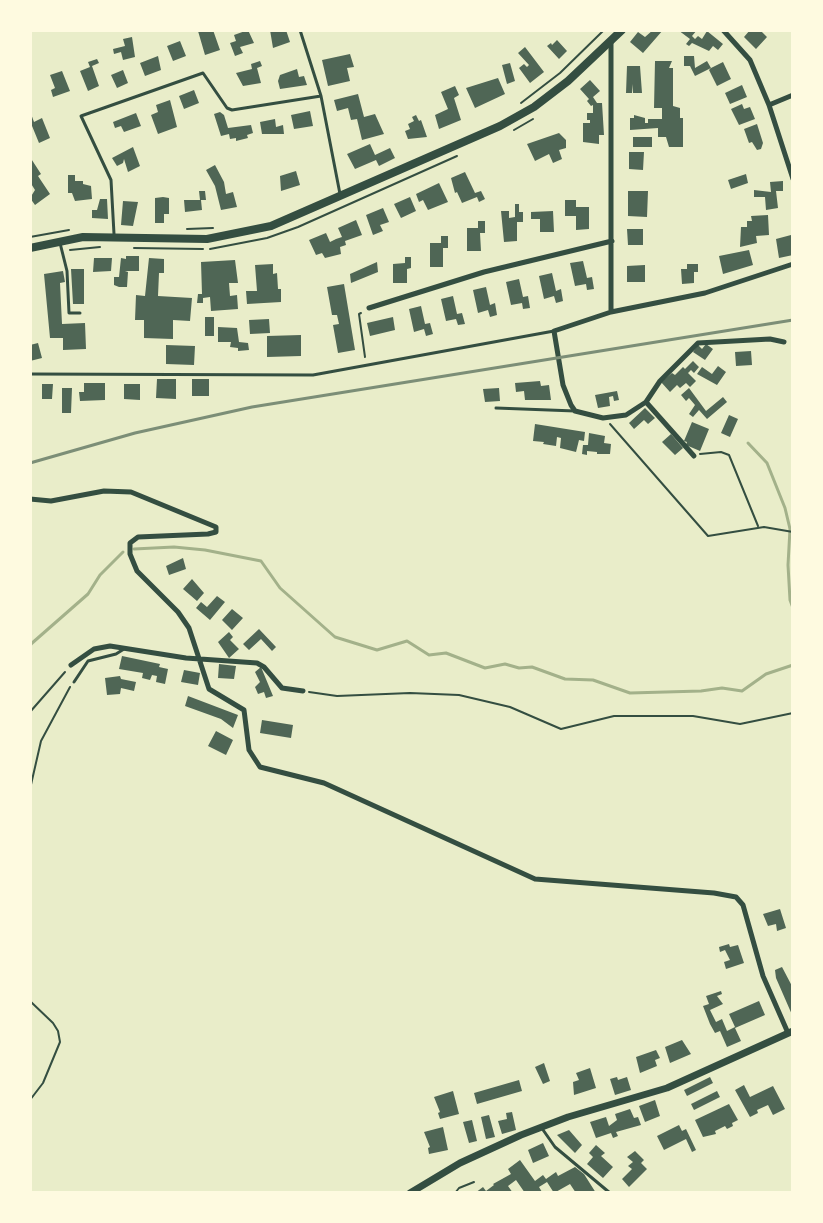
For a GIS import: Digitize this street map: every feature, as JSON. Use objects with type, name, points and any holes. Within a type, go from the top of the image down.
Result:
[{"type":"main road","points":[[30,248],[60,240],[193,240],[239,235],[271,226],[500,126],[534,107],[568,81],[622,30]]},
{"type":"street","points":[[723,30],[750,60],[769,105],[793,179]]},
{"type":"street","points":[[611,42],[611,312]]},
{"type":"street","points":[[769,105],[793,95]]},
{"type":"street","points":[[369,308],[484,272],[612,241]]},
{"type":"street","points":[[784,342],[770,339],[698,343],[660,381],[646,402],[626,415],[603,418],[575,411],[567,398],[554,331],[611,312],[705,293],[793,264]]},
{"type":"street","points":[[646,402],[694,456]]},
{"type":"street","points":[[30,499],[51,501],[104,491],[131,492],[216,527],[216,532],[212,533],[138,537],[130,545],[130,554],[137,571],[184,620],[193,636],[209,689],[244,710],[249,750],[260,767],[324,783],[535,879],[714,893],[736,897],[743,905],[763,976],[791,1032],[667,1088],[541,1127],[460,1163],[410,1193]]},
{"type":"street","points":[[71,665],[94,649],[106,646],[125,648],[260,664],[282,688],[303,691]]},
{"type":"lane","points":[[300,30],[321,96],[341,198]]},
{"type":"lane","points":[[114,238],[111,180],[81,116],[203,73],[227,108],[232,110],[321,96]]},
{"type":"lane","points":[[60,240],[67,271],[69,313],[80,313]]},
{"type":"lane","points":[[30,374],[313,375],[554,331]]},
{"type":"lane","points":[[496,408],[575,411]]},
{"type":"lane","points":[[74,682],[88,661],[116,654],[125,648]]},
{"type":"lane","points":[[541,1127],[555,1147],[610,1193]]},
{"type":"path","points":[[365,352],[359,314],[369,308]]},
{"type":"path","points":[[603,418],[708,536],[759,527],[793,532]]},
{"type":"path","points":[[694,456],[721,452],[729,455],[759,527]]},
{"type":"path","points":[[30,712],[71,665]]},
{"type":"path","points":[[30,789],[41,741],[74,682]]},
{"type":"path","points":[[303,691],[337,696],[410,693],[459,695],[510,707],[551,726],[565,729],[614,716],[693,716],[740,724],[793,713]]},
{"type":"path","points":[[30,1001],[53,1023],[60,1042],[43,1083],[30,1100]]},
{"type":"path","points":[[455,1193],[474,1182]]},
{"type":"building","points":[[213,30],[220,50],[205,55],[198,31]]},
{"type":"building","points":[[248,30],[254,43],[240,47],[243,53],[235,56],[230,43],[236,41],[234,35]]},
{"type":"building","points":[[270,30],[286,30],[290,42],[273,48]]},
{"type":"building","points":[[653,30],[663,30],[643,53],[630,42],[638,32],[645,37]]},
{"type":"building","points":[[678,30],[697,30],[692,36],[695,39],[698,36],[702,39],[707,31],[723,44],[718,50],[713,46],[709,51],[692,43],[689,46],[686,44],[690,39]]},
{"type":"building","points":[[750,30],[760,30],[767,37],[756,49],[744,37]]},
{"type":"building","points":[[132,37],[135,57],[123,60],[121,52],[114,54],[113,49],[125,46],[123,39]]},
{"type":"building","points":[[557,40],[567,51],[559,59],[547,46]]},
{"type":"building","points":[[180,41],[186,56],[173,61],[167,46]]},
{"type":"building","points":[[525,47],[544,72],[530,83],[519,68],[529,65],[518,53]]},
{"type":"building","points":[[350,54],[354,67],[347,68],[350,81],[328,86],[322,60]]},
{"type":"building","points":[[158,56],[161,70],[145,76],[140,63]]},
{"type":"building","points":[[684,56],[694,56],[695,68],[707,61],[711,68],[695,76],[690,66],[684,66]]},
{"type":"building","points":[[97,59],[99,63],[92,66],[99,86],[88,91],[80,71],[90,67],[88,62]]},
{"type":"building","points":[[260,61],[262,66],[257,68],[261,83],[243,86],[236,73],[252,69],[251,64]]},
{"type":"building","points":[[655,61],[672,61],[669,68],[673,68],[673,106],[680,108],[680,118],[683,118],[683,147],[669,147],[666,137],[658,137],[658,128],[630,130],[630,118],[634,115],[645,118],[645,123],[648,119],[662,119],[662,108],[654,108]]},
{"type":"building","points":[[723,62],[731,79],[717,86],[709,70]]},
{"type":"building","points":[[510,63],[515,81],[507,84],[502,65]]},
{"type":"building","points":[[627,66],[640,66],[642,93],[633,93],[633,84],[632,93],[626,93]]},
{"type":"building","points":[[297,69],[299,77],[304,76],[307,85],[280,89],[280,75]]},
{"type":"building","points":[[123,70],[128,83],[117,88],[111,75]]},
{"type":"building","points":[[62,71],[70,91],[53,97],[51,90],[55,88],[50,75]]},
{"type":"building","points":[[498,78],[505,94],[475,108],[466,88]]},
{"type":"building","points":[[590,80],[600,91],[593,97],[597,103],[602,103],[604,135],[599,135],[599,144],[583,142],[583,123],[590,123],[587,113],[593,113],[593,105],[580,89]]},
{"type":"building","points":[[742,85],[747,97],[730,104],[725,93]]},
{"type":"building","points":[[455,86],[459,95],[454,98],[461,120],[439,129],[435,115],[448,109],[441,92]]},
{"type":"building","points":[[194,90],[199,103],[184,109],[179,96]]},
{"type":"building","points":[[358,94],[364,117],[375,114],[384,134],[362,140],[357,119],[351,120],[348,108],[337,111],[334,100]]},
{"type":"building","points":[[170,100],[177,127],[158,134],[151,115],[158,112],[156,105]]},
{"type":"building","points":[[742,104],[744,109],[750,107],[755,119],[739,125],[731,109]]},
{"type":"building","points":[[30,111],[34,122],[42,118],[50,138],[39,143],[30,121]]},
{"type":"building","points":[[310,111],[313,126],[294,129],[291,115]]},
{"type":"building","points":[[220,112],[228,128],[251,125],[253,133],[236,141],[236,138],[230,139],[229,134],[221,136],[214,114]]},
{"type":"building","points":[[136,113],[141,126],[124,132],[121,126],[115,128],[113,122]]},
{"type":"building","points":[[416,115],[427,137],[408,139],[405,131],[410,129],[408,124],[414,121],[412,117]]},
{"type":"building","points":[[275,119],[276,127],[283,125],[284,134],[262,134],[260,122]]},
{"type":"building","points":[[757,124],[763,143],[757,150],[752,142],[749,143],[744,129]]},
{"type":"building","points":[[559,133],[566,140],[566,148],[559,150],[562,159],[553,163],[549,154],[535,161],[527,144]]},
{"type":"building","points":[[633,137],[652,137],[652,147],[633,147]]},
{"type":"building","points":[[370,144],[375,155],[390,148],[395,158],[379,166],[376,160],[355,169],[347,154]]},
{"type":"building","points":[[133,147],[140,166],[128,172],[124,159],[117,166],[112,158]]},
{"type":"building","points":[[629,152],[644,152],[643,170],[629,169]]},
{"type":"building","points":[[30,157],[50,194],[35,205],[30,198],[35,190],[30,182]]},
{"type":"building","points":[[215,165],[226,194],[233,192],[237,207],[221,210],[215,186],[206,170]]},
{"type":"building","points":[[296,171],[300,185],[281,191],[280,176]]},
{"type":"building","points":[[465,172],[475,193],[481,191],[485,199],[479,202],[477,197],[462,203],[451,178]]},
{"type":"building","points":[[746,174],[748,183],[731,189],[728,180]]},
{"type":"building","points":[[68,175],[75,175],[75,181],[91,186],[92,199],[75,201],[72,193],[68,193]]},
{"type":"building","points":[[783,181],[783,191],[776,191],[778,208],[766,210],[765,197],[754,197],[754,190],[771,192],[770,182]]},
{"type":"building","points":[[439,183],[448,202],[428,210],[416,194]]},
{"type":"building","points":[[199,191],[205,191],[206,200],[201,200],[202,210],[185,212],[184,200],[200,200]]},
{"type":"building","points":[[628,191],[648,191],[647,217],[628,216]]},
{"type":"building","points":[[410,197],[416,211],[401,218],[394,204]]},
{"type":"building","points":[[155,198],[169,198],[169,214],[164,214],[164,223],[155,223]]},
{"type":"building","points":[[100,199],[107,199],[108,219],[92,218],[92,210],[97,210]]},
{"type":"building","points":[[565,200],[576,200],[576,207],[589,207],[589,229],[576,230],[576,216],[565,216]]},
{"type":"building","points":[[123,201],[138,202],[133,226],[121,225]]},
{"type":"building","points":[[515,204],[519,204],[519,212],[523,212],[523,222],[517,222],[517,241],[504,242],[501,211],[509,211],[509,218],[515,217]]},
{"type":"building","points":[[383,208],[389,222],[380,225],[383,231],[373,235],[366,215]]},
{"type":"building","points":[[553,211],[554,232],[540,232],[540,219],[531,219],[531,212]]},
{"type":"building","points":[[768,215],[769,235],[756,236],[757,243],[740,247],[741,227],[747,227],[747,221],[752,221],[751,216]]},
{"type":"building","points":[[356,220],[362,235],[345,241],[346,245],[340,247],[341,254],[325,258],[322,253],[316,255],[309,240],[326,233],[330,242],[342,237],[338,228]]},
{"type":"building","points":[[478,221],[485,221],[485,233],[480,233],[481,251],[467,251],[467,228],[478,228]]},
{"type":"building","points":[[627,229],[643,229],[643,245],[628,245]]},
{"type":"building","points":[[791,235],[793,255],[779,258],[776,239]]},
{"type":"building","points":[[441,236],[448,236],[448,248],[443,248],[443,267],[430,267],[430,243],[441,243]]},
{"type":"building","points":[[749,250],[753,265],[723,274],[719,256]]},
{"type":"building","points":[[126,256],[139,256],[139,271],[125,271],[128,272],[127,287],[119,287],[114,285],[114,277],[119,277],[121,258],[126,259]]},
{"type":"building","points":[[405,257],[411,257],[407,283],[393,283],[393,264],[405,263]]},
{"type":"building","points":[[94,258],[112,258],[111,271],[93,272]]},
{"type":"building","points":[[149,258],[164,259],[164,273],[159,273],[158,296],[192,298],[190,321],[173,320],[173,339],[144,338],[144,320],[135,320],[136,295],[145,296]]},
{"type":"building","points":[[235,260],[238,283],[229,283],[230,296],[237,295],[238,309],[211,311],[210,297],[203,298],[203,303],[197,303],[198,294],[202,294],[201,262]]},
{"type":"building","points":[[583,261],[587,278],[592,277],[594,289],[587,290],[586,284],[575,286],[570,263]]},
{"type":"building","points":[[377,262],[378,272],[351,283],[350,274]]},
{"type":"building","points":[[273,264],[273,274],[277,273],[278,289],[281,289],[281,302],[247,304],[246,291],[257,291],[255,265]]},
{"type":"building","points":[[687,264],[698,264],[698,272],[694,272],[694,283],[682,284],[681,269],[687,269]]},
{"type":"building","points":[[645,265],[645,282],[627,282],[627,266]]},
{"type":"building","points":[[71,269],[84,269],[84,304],[73,304]]},
{"type":"building","points":[[63,271],[65,282],[60,283],[62,324],[85,323],[86,349],[63,350],[63,338],[50,338],[44,274]]},
{"type":"building","points":[[552,273],[556,291],[561,289],[563,301],[556,303],[554,296],[544,299],[539,276]]},
{"type":"building","points":[[519,279],[523,297],[528,296],[530,308],[523,309],[522,303],[511,305],[506,282]]},
{"type":"building","points":[[344,284],[355,350],[338,353],[333,325],[339,324],[337,315],[332,315],[327,287]]},
{"type":"building","points":[[486,287],[490,305],[495,303],[497,315],[490,317],[488,310],[478,313],[473,290]]},
{"type":"building","points":[[453,296],[457,314],[462,313],[465,324],[458,325],[456,319],[446,321],[441,299]]},
{"type":"building","points":[[421,306],[425,324],[430,323],[433,334],[426,336],[424,329],[414,332],[409,309]]},
{"type":"building","points":[[205,317],[214,317],[214,336],[205,336]]},
{"type":"building","points":[[393,317],[395,330],[370,336],[367,323]]},
{"type":"building","points":[[269,319],[270,333],[250,334],[249,320]]},
{"type":"building","points":[[218,327],[237,328],[239,342],[248,343],[249,350],[238,351],[238,348],[230,347],[231,342],[218,342]]},
{"type":"building","points":[[301,335],[301,356],[267,357],[267,336]]},
{"type":"building","points":[[38,343],[42,358],[30,361],[30,345]]},
{"type":"building","points":[[706,344],[713,349],[705,360],[693,352],[698,345],[702,349]]},
{"type":"building","points":[[166,345],[195,346],[194,365],[166,364]]},
{"type":"building","points":[[751,351],[752,365],[736,366],[735,352]]},
{"type":"building","points":[[693,361],[699,367],[694,373],[691,370],[688,373],[696,381],[690,387],[686,383],[680,388],[677,385],[670,392],[661,382]]},
{"type":"building","points":[[718,366],[726,372],[717,385],[697,374],[702,367],[712,374]]},
{"type":"building","points":[[157,379],[176,379],[176,399],[156,398]]},
{"type":"building","points":[[192,379],[209,379],[209,396],[192,396]]},
{"type":"building","points":[[540,381],[541,386],[549,385],[551,400],[525,400],[524,391],[516,392],[515,383]]},
{"type":"building","points":[[84,383],[105,383],[105,400],[80,401],[79,392],[84,392]]},
{"type":"building","points":[[42,384],[53,384],[52,399],[42,399]]},
{"type":"building","points":[[124,384],[140,384],[140,400],[124,399]]},
{"type":"building","points":[[62,388],[72,388],[71,413],[62,413]]},
{"type":"building","points":[[499,388],[500,401],[485,402],[483,389]]},
{"type":"building","points":[[689,388],[706,411],[723,397],[727,402],[707,419],[699,410],[693,417],[689,414],[695,405],[681,395]]},
{"type":"building","points":[[617,391],[619,400],[609,397],[610,406],[598,408],[595,395]]},
{"type":"building","points":[[645,408],[655,418],[648,424],[644,420],[634,429],[629,423]]},
{"type":"building","points":[[729,415],[738,419],[730,437],[721,433]]},
{"type":"building","points":[[692,422],[709,429],[700,451],[684,441]]},
{"type":"building","points":[[535,424],[585,432],[584,441],[579,440],[576,452],[560,448],[561,438],[557,437],[556,446],[533,441]]},
{"type":"building","points":[[589,433],[605,436],[604,443],[611,444],[610,454],[587,451],[587,455],[582,454],[583,445],[588,445]]},
{"type":"building","points":[[671,434],[683,448],[675,455],[662,442]]},
{"type":"building","points":[[183,558],[186,569],[169,575],[166,566]]},
{"type":"building","points":[[192,579],[204,593],[197,601],[183,589]]},
{"type":"building","points":[[217,596],[225,602],[210,620],[196,608],[201,602],[207,607]]},
{"type":"building","points":[[232,609],[243,618],[232,630],[222,620]]},
{"type":"building","points":[[259,629],[276,647],[272,651],[261,639],[249,650],[243,644]]},
{"type":"building","points":[[229,632],[233,637],[230,640],[239,649],[229,658],[218,642]]},
{"type":"building","points":[[122,656],[160,664],[159,667],[168,669],[165,684],[156,682],[157,676],[152,675],[150,680],[142,678],[143,673],[119,669]]},
{"type":"building","points":[[219,664],[236,666],[234,679],[218,678]]},
{"type":"building","points":[[261,667],[273,696],[266,698],[264,692],[258,694],[255,687],[260,682],[255,672]]},
{"type":"building","points":[[184,670],[200,673],[198,685],[181,682]]},
{"type":"building","points":[[120,676],[121,679],[136,682],[134,691],[121,688],[120,694],[107,695],[105,678]]},
{"type":"building","points":[[188,696],[238,715],[233,728],[221,719],[185,706]]},
{"type":"building","points":[[262,720],[293,725],[291,738],[260,733]]},
{"type":"building","points":[[216,731],[233,740],[226,755],[208,746]]},
{"type":"building","points":[[780,909],[786,928],[777,931],[776,924],[768,926],[763,914]]},
{"type":"building","points":[[729,944],[730,947],[738,945],[744,963],[726,969],[724,962],[730,960],[725,950],[720,952],[719,947]]},
{"type":"building","points":[[782,967],[793,988],[793,1017],[776,978],[775,970]]},
{"type":"building","points":[[721,991],[722,994],[717,996],[723,1004],[710,1010],[716,1022],[722,1019],[727,1031],[735,1027],[729,1014],[759,1001],[765,1015],[735,1028],[741,1041],[727,1047],[720,1031],[715,1033],[703,1006],[709,1004],[706,996]]},
{"type":"building","points":[[682,1040],[691,1054],[670,1063],[665,1047]]},
{"type":"building","points":[[656,1050],[660,1058],[655,1060],[657,1066],[640,1073],[636,1057]]},
{"type":"building","points":[[544,1063],[550,1081],[543,1084],[535,1067]]},
{"type":"building","points":[[590,1068],[596,1088],[574,1095],[573,1082],[579,1080],[576,1073]]},
{"type":"building","points":[[617,1077],[618,1080],[627,1077],[631,1090],[615,1095],[610,1079]]},
{"type":"building","points":[[710,1077],[713,1083],[687,1096],[684,1090]]},
{"type":"building","points":[[519,1080],[522,1091],[477,1104],[474,1093]]},
{"type":"building","points":[[744,1085],[750,1097],[773,1086],[785,1109],[773,1115],[768,1105],[750,1117],[735,1090]]},
{"type":"building","points":[[453,1091],[459,1114],[440,1119],[434,1097]]},
{"type":"building","points":[[717,1091],[720,1097],[694,1110],[691,1104]]},
{"type":"building","points":[[655,1100],[660,1116],[645,1122],[639,1106]]},
{"type":"building","points":[[729,1104],[738,1120],[727,1129],[725,1126],[715,1131],[716,1134],[703,1137],[695,1120]]},
{"type":"building","points":[[630,1109],[641,1125],[616,1132],[618,1136],[613,1138],[611,1133],[596,1138],[590,1122],[606,1117],[609,1126],[617,1120],[615,1114]]},
{"type":"building","points":[[512,1112],[516,1130],[502,1134],[498,1121],[507,1119],[506,1113]]},
{"type":"building","points":[[489,1115],[495,1137],[486,1139],[481,1117]]},
{"type":"building","points":[[472,1120],[477,1141],[469,1143],[463,1122]]},
{"type":"building","points":[[679,1125],[682,1131],[686,1129],[696,1150],[692,1152],[686,1139],[664,1150],[657,1136]]},
{"type":"building","points":[[443,1127],[448,1150],[429,1154],[430,1147],[424,1132]]},
{"type":"building","points":[[569,1130],[582,1145],[575,1153],[557,1135]]},
{"type":"building","points":[[543,1143],[549,1156],[533,1163],[528,1150]]},
{"type":"building","points":[[596,1145],[605,1153],[601,1156],[613,1167],[603,1178],[587,1164],[593,1157],[589,1153]]},
{"type":"building","points":[[635,1151],[644,1160],[641,1163],[647,1169],[629,1187],[622,1179],[632,1169],[628,1166],[633,1162],[627,1157]]},
{"type":"building","points":[[520,1160],[535,1181],[543,1175],[546,1179],[556,1172],[558,1176],[575,1167],[584,1174],[596,1193],[576,1193],[570,1184],[554,1193],[547,1182],[539,1187],[540,1193],[525,1193],[516,1180],[508,1186],[513,1193],[475,1193],[483,1187],[486,1191],[511,1174],[508,1169]]},
{"type":"waterway","points":[[748,443],[767,463],[785,508],[790,529],[788,565],[793,608]]},
{"type":"waterway","points":[[134,549],[174,547],[261,561],[280,588],[335,637],[377,650],[407,641],[429,655],[446,653],[485,668],[505,664],[519,668],[532,667],[565,679],[593,680],[630,693],[722,688],[742,691],[766,674],[793,665]]},
{"type":"waterway","points":[[30,648],[88,594],[100,575],[123,552]]},
{"type":"railway","points":[[30,463],[135,433],[252,407],[793,320]]}]
